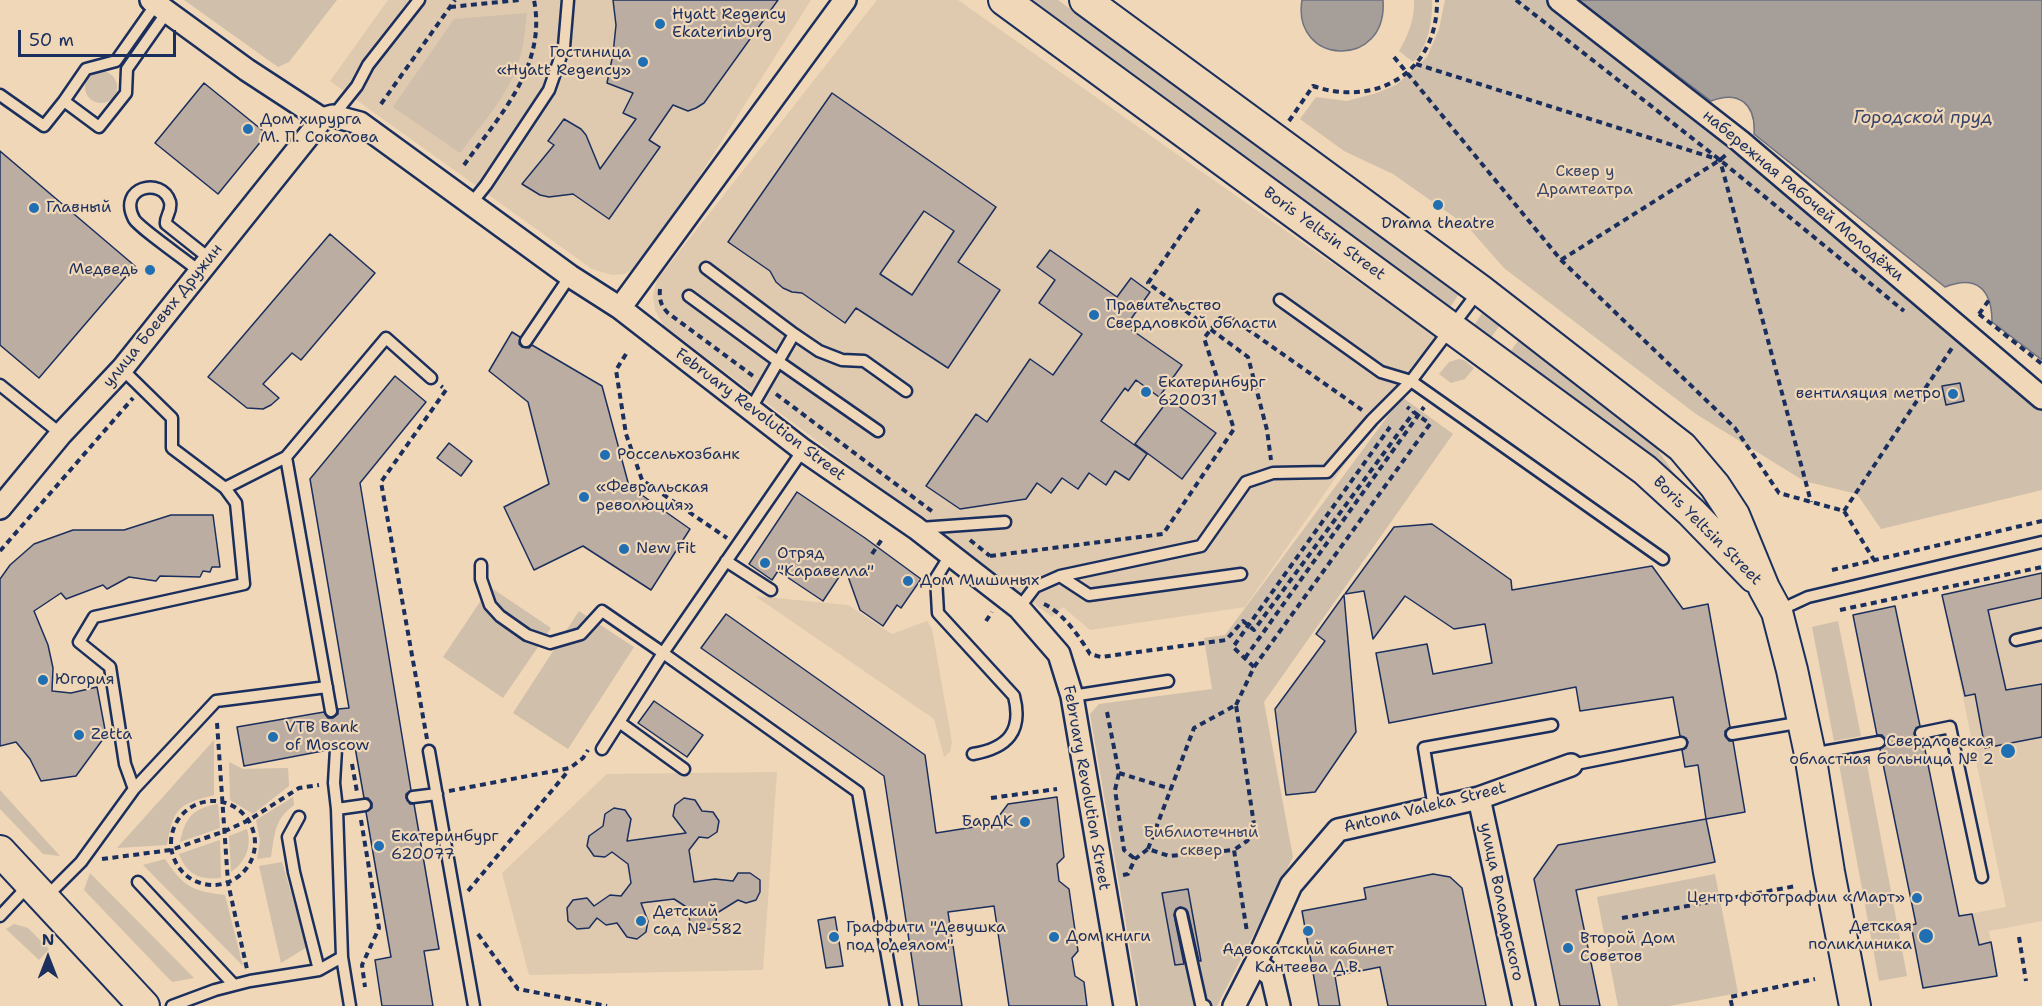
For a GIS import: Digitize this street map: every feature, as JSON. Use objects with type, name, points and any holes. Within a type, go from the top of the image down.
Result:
[{"type":"street","points":[[620,308],[845,0]]},
{"type":"street","name":"Boris Yeltsin Street","points":[[1004,0],[1645,470],[1691,512],[1770,600]]},
{"type":"street","name":"Boris Yeltsin Street","points":[[1085,0],[1480,290],[1682,447],[1715,486],[1734,515],[1770,600]]},
{"type":"street","name":"набережная Рабочей Молодёжи","points":[[1559,0],[1740,141],[2042,398]]},
{"type":"street","name":"February Revolution Street","points":[[158,6],[247,70],[327,118],[360,123],[570,276],[620,308],[803,450],[916,528],[1019,608],[1059,654],[1072,696],[1125,1006]]},
{"type":"street","name":"улица Боевых Дружин","points":[[0,508],[61,434],[122,369],[327,118]]},
{"type":"street","points":[[1770,600],[1792,670],[1810,754],[1829,872],[1856,1006]]},
{"type":"street","name":"Antona Valeka Street","points":[[1234,1006],[1291,885],[1338,830],[1479,798],[1571,765]]},
{"type":"street","name":"улица Володарского","points":[[1479,798],[1524,1006]]},
{"type":"street","points":[[0,851],[144,1006]]},
{"type":"street","points":[[1256,963],[1272,976],[1279,1006]]},
{"type":"lane","points":[[327,118],[357,86],[368,65],[419,0]]},
{"type":"lane","points":[[470,204],[486,185],[549,90],[564,47],[568,0]]},
{"type":"lane","points":[[0,95],[44,126],[86,69],[116,61],[158,6]]},
{"type":"lane","points":[[64,101],[99,127],[126,93],[127,69],[158,6]]},
{"type":"lane","points":[[145,187],[155,188],[164,193],[171,207],[165,220],[166,224],[205,265],[135,221],[130,207],[132,198],[138,190],[145,187]]},
{"type":"lane","points":[[706,268],[819,351],[842,360],[864,361],[906,391]]},
{"type":"lane","points":[[526,341],[570,276]]},
{"type":"lane","points":[[1019,608],[1035,587],[1060,576],[1201,546],[1246,482],[1273,473],[1327,472],[1374,418],[1411,381],[1480,290]]},
{"type":"lane","points":[[689,296],[878,431]]},
{"type":"lane","points":[[1280,300],[1381,372],[1411,381],[1663,559]]},
{"type":"lane","points":[[750,410],[794,334]]},
{"type":"lane","points":[[225,489],[286,457],[386,338],[431,378]]},
{"type":"lane","points":[[122,369],[172,418],[172,448],[225,489],[236,503],[244,584],[94,617],[79,642],[110,667],[125,764],[134,789]]},
{"type":"lane","points":[[0,385],[61,434]]},
{"type":"lane","points":[[602,749],[663,653],[803,450]]},
{"type":"lane","points":[[286,457],[331,711]]},
{"type":"lane","points":[[916,528],[1005,522]]},
{"type":"lane","points":[[1770,600],[1808,597],[2042,542]]},
{"type":"lane","points":[[951,554],[936,578],[938,613],[1014,696],[1018,712],[1017,725],[1002,745],[974,754]]},
{"type":"lane","points":[[726,561],[771,590]]},
{"type":"lane","points":[[481,565],[481,579],[489,605],[500,616],[527,635],[550,642],[581,634],[602,611],[858,792],[896,1006]]},
{"type":"lane","points":[[1060,576],[1089,595],[1241,574]]},
{"type":"lane","points":[[2016,640],[2042,634]]},
{"type":"lane","points":[[1072,696],[1168,681]]},
{"type":"lane","points":[[0,916],[81,861],[134,789],[216,701],[327,687]]},
{"type":"lane","points":[[619,722],[684,769]]},
{"type":"lane","points":[[1732,734],[1803,722]]},
{"type":"lane","points":[[1434,808],[1424,748],[1552,725]]},
{"type":"lane","points":[[1921,733],[1950,727],[1982,877]]},
{"type":"lane","points":[[1810,754],[1879,742]]},
{"type":"lane","points":[[1571,765],[1681,743]]},
{"type":"lane","points":[[336,749],[334,783],[337,809],[342,957],[350,1006]]},
{"type":"lane","points":[[429,752],[474,1006]]},
{"type":"lane","points":[[413,797],[437,794]]},
{"type":"lane","points":[[337,809],[362,805]]},
{"type":"lane","points":[[299,818],[288,837],[294,872],[319,970]]},
{"type":"lane","points":[[138,882],[234,985]]},
{"type":"lane","points":[[1180,914],[1201,1004],[1205,1006]]},
{"type":"lane","points":[[172,1006],[250,981],[319,970],[342,957]]},
{"type":"path","points":[[381,104],[455,0]]},
{"type":"path","points":[[450,8],[519,0]]},
{"type":"path","points":[[464,165],[516,91],[528,67],[537,39],[538,18],[534,0]]},
{"type":"path","points":[[1289,121],[1313,86],[1333,93],[1356,93],[1377,89],[1416,64],[1428,47],[1437,18],[1437,0]]},
{"type":"path","points":[[1516,0],[1720,160],[1905,312]]},
{"type":"path","points":[[1394,57],[1561,260],[1735,428],[1779,493],[1844,511],[1875,560]]},
{"type":"path","points":[[1416,64],[1720,160]]},
{"type":"path","points":[[1561,260],[1720,160],[1740,141]]},
{"type":"path","points":[[1720,160],[1811,503]]},
{"type":"path","points":[[1199,209],[1148,283],[1248,357],[1267,430],[1273,473]]},
{"type":"path","points":[[660,288],[659,296],[662,307],[668,313],[913,496]]},
{"type":"path","points":[[1979,315],[1989,300]]},
{"type":"path","points":[[990,556],[1163,534],[1234,429],[1204,338],[1220,318],[1233,319],[1374,418]]},
{"type":"path","points":[[1844,511],[1952,350],[1942,342]]},
{"type":"path","points":[[626,354],[616,370],[626,434],[642,480],[728,538]]},
{"type":"path","points":[[429,752],[381,482],[446,390],[431,378]]},
{"type":"path","points":[[0,551],[141,389]]},
{"type":"path","points":[[1148,849],[1169,856],[1234,850],[1247,841],[1255,831],[1236,705],[1254,667],[1430,424],[1405,405]]},
{"type":"path","points":[[1245,658],[1419,416]]},
{"type":"path","points":[[1254,667],[1233,647],[1391,424]]},
{"type":"path","points":[[1832,570],[2042,521]]},
{"type":"path","points":[[872,554],[882,539]]},
{"type":"path","points":[[1840,610],[2042,567]]},
{"type":"path","points":[[216,701],[228,883],[250,981]]},
{"type":"path","points":[[1116,876],[1128,874],[1135,859],[1148,849],[1194,728],[1236,705]]},
{"type":"path","points":[[1107,712],[1119,773],[1115,790],[1124,850],[1135,859]]},
{"type":"path","points":[[350,754],[362,805],[379,928],[362,965],[366,996]]},
{"type":"path","points":[[583,758],[570,768],[456,905],[518,989],[607,1006]]},
{"type":"path","points":[[437,794],[570,768]]},
{"type":"path","points":[[1119,773],[1171,789]]},
{"type":"path","points":[[81,861],[171,850],[249,820],[299,788],[355,779]]},
{"type":"path","points":[[991,798],[1057,789]]},
{"type":"path","points":[[206,801],[222,801],[236,807],[249,820],[255,837],[254,853],[247,869],[228,883],[206,885],[192,880],[176,865],[171,850],[173,826],[186,809],[206,801]]},
{"type":"path","points":[[1234,850],[1248,942]]},
{"type":"path","points":[[1622,918],[1796,886]]},
{"type":"path","points":[[2019,937],[2026,981]]},
{"type":"path","points":[[1732,1006],[1730,997],[1815,979]]},
{"type":"shaded area","points":[[388,0],[811,0],[643,265],[624,274],[612,275],[592,269],[330,81]]},
{"type":"shaded area","points":[[877,0],[958,0],[1435,336],[1245,607],[1090,630],[1063,607],[1052,617],[664,326],[655,310],[653,296],[657,280]]},
{"type":"shaded area","name":"Свердловская областная больница № 2","points":[[2042,573],[2042,921],[1989,931],[1997,976],[1923,988],[1911,925],[2006,907],[1942,595]]},
{"type":"shaded area","points":[[755,596],[848,605],[892,634],[927,621],[932,629],[952,742],[950,752],[944,757],[934,719]]},
{"type":"shaded area","name":"Детский сад № 582","points":[[777,772],[763,970],[529,975],[502,873],[607,774]]},
{"type":"green space","points":[[184,0],[337,0],[289,62],[278,67]]},
{"type":"green space","points":[[1024,0],[1058,0],[1458,295],[1450,308]]},
{"type":"green space","points":[[1414,0],[1432,0],[1432,8],[1426,41],[1413,62],[1399,51],[1410,27]]},
{"type":"green space","name":"Сквер у Драмтеатра","points":[[1445,0],[1552,0],[2042,408],[2042,490],[1881,529],[1857,494],[1804,481],[1696,414],[1504,268],[1467,226],[1393,174],[1344,151],[1300,119],[1316,97],[1347,101],[1396,85],[1427,57],[1439,29]]},
{"type":"green space","points":[[527,13],[522,51],[513,76],[493,110],[460,153],[393,107],[454,19]]},
{"type":"green space","points":[[101,71],[112,76],[117,87],[112,98],[101,103],[90,98],[85,87],[90,76]]},
{"type":"green space","points":[[1482,313],[1500,325],[1490,339],[1473,327]]},
{"type":"green space","points":[[1518,341],[1620,414],[1655,446],[1678,479],[1595,414],[1508,355]]},
{"type":"green space","points":[[1459,359],[1474,368],[1465,379],[1451,383],[1439,374],[1449,362]]},
{"type":"green space","name":"Библиотечный сквер","points":[[1402,397],[1453,434],[1264,702],[1293,857],[1217,1006],[1140,1006],[1090,714],[1099,704],[1212,689],[1204,638],[1225,635]]},
{"type":"green space","points":[[490,587],[551,628],[503,698],[443,657]]},
{"type":"green space","points":[[579,611],[634,647],[568,749],[513,713]]},
{"type":"green space","points":[[1838,621],[1861,736],[1834,741],[1812,627]]},
{"type":"green space","points":[[214,740],[214,795],[185,805],[175,815],[167,845],[117,848]]},
{"type":"green space","points":[[1866,759],[1907,976],[1879,981],[1839,764]]},
{"type":"green space","points":[[229,762],[243,769],[288,768],[289,786],[253,814],[230,800]]},
{"type":"green space","points":[[0,790],[60,856],[43,854],[0,809]]},
{"type":"green space","points":[[293,797],[294,805],[283,816],[276,828],[271,857],[257,859],[260,841],[256,820]]},
{"type":"green space","points":[[218,804],[220,828],[180,842],[188,820],[196,811]]},
{"type":"green space","points":[[247,829],[249,841],[246,853],[241,863],[231,872],[229,836]]},
{"type":"green space","points":[[220,840],[221,878],[195,875],[182,861],[179,854]]},
{"type":"green space","points":[[165,859],[178,876],[190,886],[204,892],[225,895],[243,966],[143,865]]},
{"type":"green space","points":[[282,862],[307,947],[281,963],[259,866]]},
{"type":"green space","points":[[90,873],[194,978],[172,982],[84,890]]},
{"type":"green space","points":[[1715,874],[1738,993],[1669,1006],[1618,1006],[1597,897]]},
{"type":"green space","points":[[14,924],[28,928],[49,949],[39,960],[6,929]]},
{"type":"water","points":[[1302,0],[1383,0],[1381,23],[1371,39],[1357,48],[1340,51],[1324,47],[1311,37],[1303,22]]},
{"type":"water","name":"Городской пруд","points":[[1578,0],[2042,0],[2042,360],[1992,322],[1989,301],[1986,293],[1980,288],[1966,282],[1945,287],[1754,134],[1752,115],[1744,102],[1730,97],[1711,101]]},
{"type":"building","points":[[613,0],[778,0],[704,103],[688,111],[673,105],[649,140],[660,147],[609,219],[573,194],[549,197],[540,195],[522,184],[554,145],[548,141],[564,119],[581,129],[586,135],[600,169],[636,119],[623,113],[633,93],[607,83],[616,25]]},
{"type":"building","points":[[204,83],[267,134],[218,194],[155,143]]},
{"type":"building","points":[[832,93],[996,207],[958,262],[1000,290],[948,368],[856,308],[845,323],[802,293],[783,288],[776,282],[770,271],[728,242]],"holes":[[[924,211],[954,231],[912,295],[880,274]]]},
{"type":"building","name":"Главный","points":[[0,151],[135,266],[39,378],[0,345]]},
{"type":"building","points":[[330,234],[375,273],[301,360],[292,353],[263,384],[279,398],[263,409],[247,408],[208,377]]},
{"type":"building","points":[[1050,250],[1117,297],[1131,278],[1150,292],[1126,326],[1182,365],[1159,397],[1136,380],[1128,391],[1125,388],[1101,421],[1147,454],[1129,480],[1115,471],[1106,485],[1089,473],[1078,489],[1062,478],[1051,493],[1037,483],[1026,499],[960,509],[926,486],[976,414],[987,422],[1030,359],[1053,375],[1082,334],[1039,303],[1055,280],[1037,267]]},
{"type":"building","name":"«Февральская революция»","points":[[512,332],[520,337],[519,344],[522,347],[529,348],[532,345],[602,386],[629,486],[690,529],[651,590],[583,546],[534,570],[504,507],[549,484],[528,402],[489,371]]},
{"type":"building","points":[[395,376],[426,402],[360,483],[411,790],[406,794],[406,798],[410,804],[414,804],[439,949],[424,951],[433,1006],[382,1006],[375,960],[391,957],[366,812],[372,808],[372,803],[368,798],[364,798],[355,747],[343,748],[341,743],[336,742],[330,744],[328,750],[244,766],[237,727],[324,712],[328,718],[333,718],[338,714],[338,709],[349,708],[310,479]]},
{"type":"building","name":"вентиляция метро","points":[[1960,383],[1964,401],[1946,405],[1942,386]]},
{"type":"building","points":[[1169,399],[1216,433],[1182,479],[1135,444]]},
{"type":"building","points":[[449,443],[472,461],[461,476],[437,458]]},
{"type":"building","points":[[797,492],[921,579],[901,608],[897,605],[883,626],[860,610],[845,568],[823,601],[778,571],[772,580],[749,564]]},
{"type":"building","points":[[171,515],[213,515],[220,567],[212,567],[210,572],[203,571],[200,577],[160,576],[156,581],[129,577],[107,589],[103,585],[66,599],[61,593],[34,611],[48,645],[53,668],[52,691],[71,693],[97,687],[106,735],[76,776],[41,781],[30,759],[16,742],[0,746],[0,579],[10,565],[34,544],[73,530],[124,530]]},
{"type":"building","points":[[1432,524],[1511,580],[1512,590],[1652,566],[1683,609],[1708,604],[1730,727],[1725,731],[1725,736],[1729,741],[1733,741],[1745,812],[1706,819],[1698,765],[1685,767],[1682,750],[1686,748],[1688,742],[1686,738],[1680,736],[1673,697],[1580,711],[1576,687],[1389,723],[1376,653],[1427,644],[1433,674],[1492,663],[1485,624],[1454,629],[1405,596],[1373,639],[1364,591],[1345,594],[1394,527]]},
{"type":"building","points":[[2042,573],[2042,598],[1988,610],[2006,690],[2042,684],[2042,737],[1985,748],[1975,694],[1965,696],[1942,595]]},
{"type":"building","points":[[1344,595],[1356,732],[1315,792],[1286,795],[1275,709],[1325,641],[1316,634]]},
{"type":"building","points":[[1895,606],[1920,726],[1916,728],[1914,734],[1916,738],[1923,740],[1959,916],[1972,914],[1979,945],[1991,942],[1997,976],[1923,988],[1911,925],[1916,924],[1880,749],[1886,745],[1886,740],[1882,735],[1877,735],[1853,615]]},
{"type":"building","points":[[726,614],[925,755],[936,833],[993,824],[1008,804],[1057,797],[1064,857],[1057,864],[1059,881],[1069,889],[1078,951],[1072,958],[1075,976],[1084,982],[1087,1006],[1009,1006],[994,906],[948,912],[962,1006],[919,1006],[884,776],[701,648]]},
{"type":"building","points":[[654,701],[703,735],[687,757],[638,723]]},
{"type":"building","points":[[684,798],[695,800],[702,811],[713,812],[719,821],[717,832],[708,838],[699,837],[689,850],[694,882],[715,879],[733,881],[738,873],[750,873],[760,880],[760,892],[756,900],[746,903],[738,900],[717,913],[716,922],[710,929],[700,930],[690,923],[688,908],[674,899],[641,903],[648,921],[646,932],[637,939],[627,937],[617,923],[606,925],[597,918],[589,928],[577,929],[568,921],[567,908],[573,900],[587,898],[594,906],[610,895],[621,896],[631,883],[628,864],[612,852],[605,857],[594,856],[587,846],[589,836],[603,826],[605,814],[614,808],[625,810],[631,819],[627,841],[686,833],[673,816],[675,805]]},
{"type":"building","name":"Второй Дом Советов","points":[[1706,819],[1715,862],[1576,890],[1600,1006],[1560,1006],[1534,879],[1558,845]]},
{"type":"building","points":[[1433,874],[1450,877],[1462,888],[1486,1006],[1388,1006],[1380,967],[1335,976],[1340,1006],[1319,1006],[1302,911],[1366,899],[1364,888]]},
{"type":"building","points":[[1188,889],[1201,961],[1199,961],[1188,912],[1180,907],[1176,909],[1174,915],[1184,964],[1175,965],[1162,893]]},
{"type":"building","points":[[835,917],[843,966],[826,968],[818,920]]},
{"type":"place","name":"Hyatt Regency Ekaterinburg","points":[[660,24]]},
{"type":"place","name":"Гостиница «Hyatt Regency»","points":[[643,62]]},
{"type":"place","name":"Дом хирурга М. П. Соколова","points":[[248,129]]},
{"type":"place","name":"Drama theatre","points":[[1438,205]]},
{"type":"place","name":"Главный","points":[[34,208]]},
{"type":"place","name":"Медведь","points":[[150,270]]},
{"type":"place","name":"Правительство Свердловкой области","points":[[1094,315]]},
{"type":"place","name":"Екатеринбург 620031","points":[[1146,392]]},
{"type":"place","name":"вентиляция метро","points":[[1953,394]]},
{"type":"place","name":"Россельхозбанк","points":[[605,455]]},
{"type":"place","name":"«Февральская революция»","points":[[584,497]]},
{"type":"place","name":"New Fit","points":[[624,549]]},
{"type":"place","name":"Отряд \"Каравелла\"","points":[[765,563]]},
{"type":"place","name":"Дом Мишиных","points":[[908,581]]},
{"type":"place","name":"Югория","points":[[43,680]]},
{"type":"place","name":"Zetta","points":[[79,735]]},
{"type":"place","name":"VTB Bank of Moscow","points":[[273,737]]},
{"type":"place","name":"Свердловская областная больница № 2","points":[[2008,751]]},
{"type":"place","name":"БарДК","points":[[1025,822]]},
{"type":"place","name":"Екатеринбург 620077","points":[[379,846]]},
{"type":"place","name":"Центр фотографии «Март»","points":[[1917,898]]},
{"type":"place","name":"Детский сад № 582","points":[[641,921]]},
{"type":"place","name":"Адвокатский кабинет Кантеева Д.В.","points":[[1308,931]]},
{"type":"place","name":"Детская поликлиника","points":[[1926,936]]},
{"type":"place","name":"Граффити \"Девушка под одеялом\"","points":[[834,937]]},
{"type":"place","name":"Дом книги","points":[[1054,937]]},
{"type":"place","name":"Второй Дом Советов","points":[[1568,948]]}]
